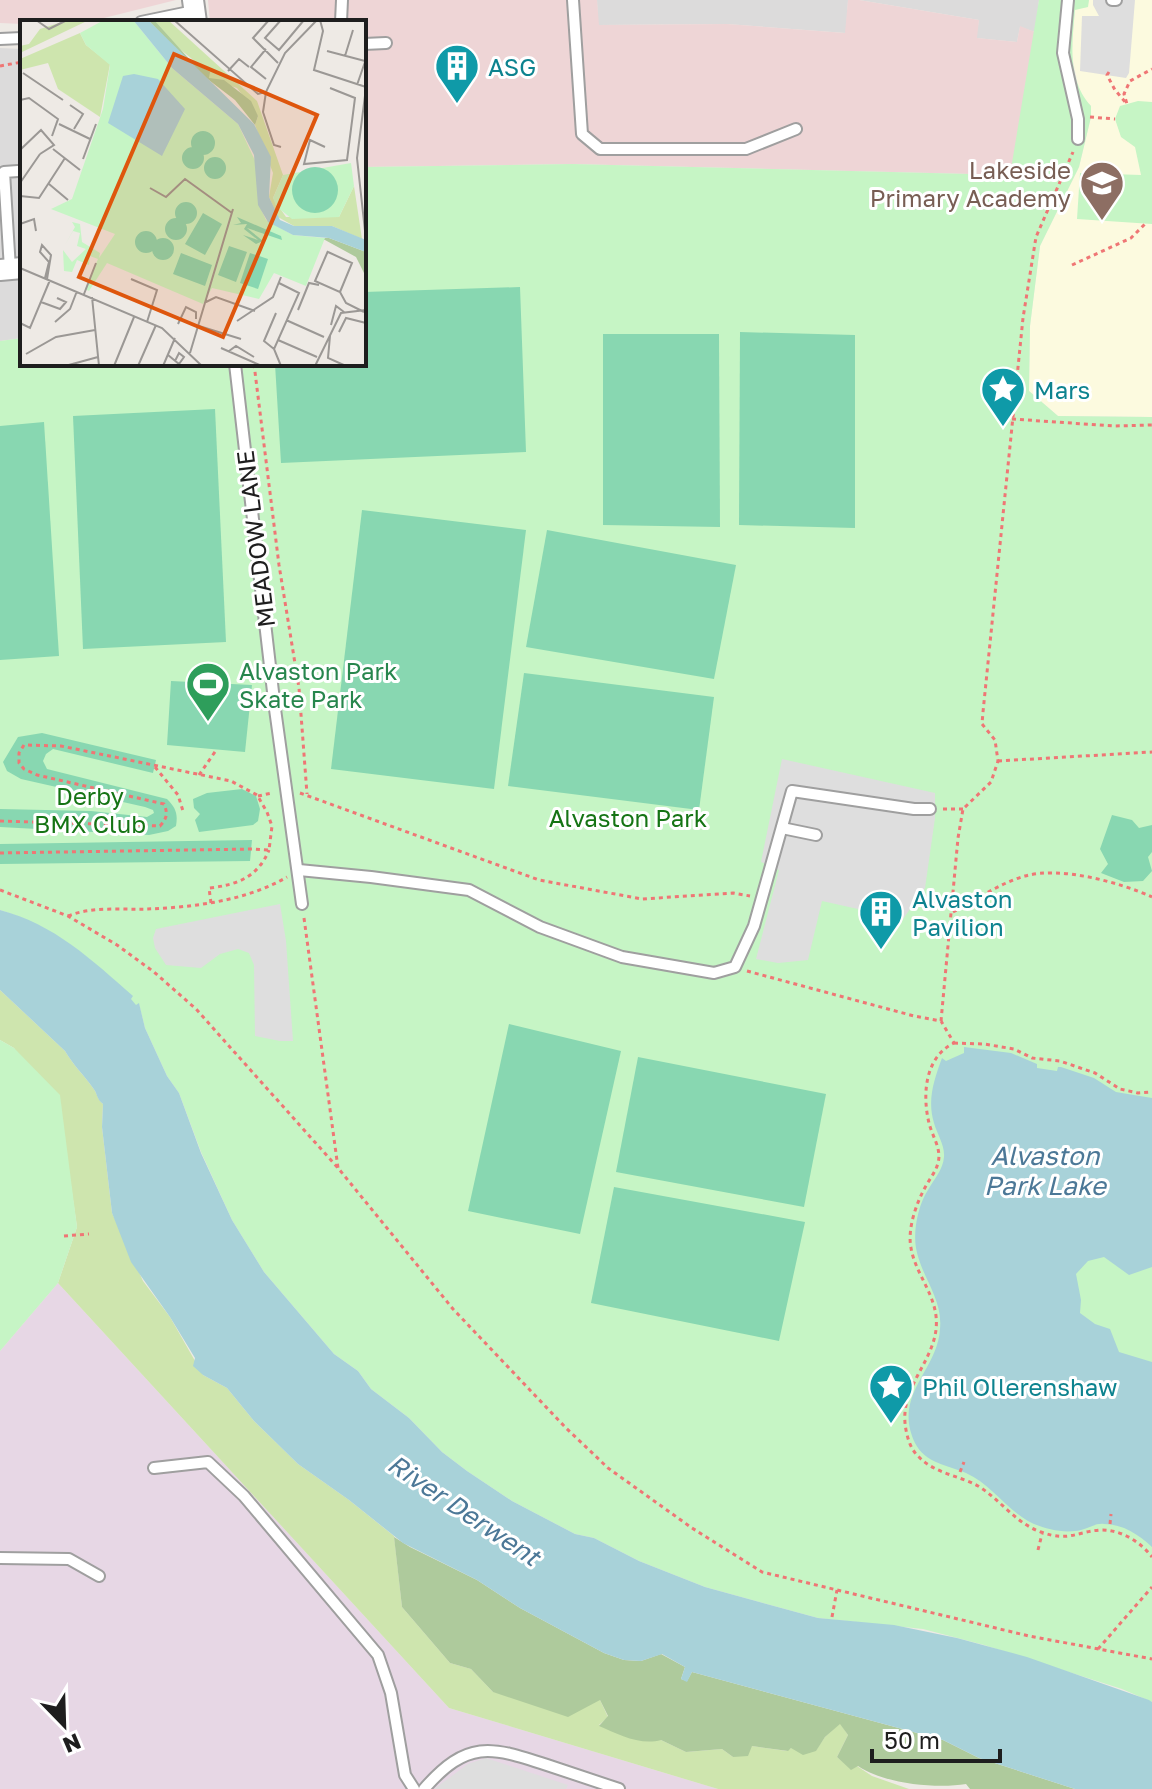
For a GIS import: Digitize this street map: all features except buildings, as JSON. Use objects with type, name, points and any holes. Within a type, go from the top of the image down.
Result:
[{"type":"lane","points":[[341,20],[342,0]]},
{"type":"lane","points":[[573,0],[582,134],[600,149],[746,149],[796,129]]},
{"type":"lane","points":[[1068,0],[1063,53],[1078,119],[1078,139]]},
{"type":"lane","points":[[151,20],[194,11]]},
{"type":"lane","points":[[0,39],[20,38]]},
{"type":"lane","points":[[366,44],[386,43]]},
{"type":"lane","points":[[11,269],[4,172],[18,171]]},
{"type":"lane","name":"MEADOW LANE","points":[[235,366],[302,904]]},
{"type":"lane","points":[[299,870],[469,890],[540,927],[622,957],[714,973],[735,967],[754,926],[792,791],[930,809]]},
{"type":"lane","points":[[782,828],[816,835]]},
{"type":"lane","points":[[154,1468],[208,1462],[244,1496],[378,1655],[391,1693],[405,1775],[414,1789]]},
{"type":"lane","points":[[0,1558],[69,1559],[99,1576]]},
{"type":"lane","points":[[424,1789],[451,1764],[481,1750],[496,1750],[619,1789]]},
{"type":"path","points":[[0,66],[20,62]]},
{"type":"path","points":[[1109,72],[1107,75],[1115,90],[1127,104],[1124,94],[1130,81],[1152,69]]},
{"type":"path","points":[[1078,119],[1115,119]]},
{"type":"path","points":[[954,1043],[941,1021],[958,838],[963,809],[991,782],[998,761],[995,740],[982,724],[1012,419],[1033,252],[1036,237],[1078,139]]},
{"type":"path","points":[[1072,265],[1131,238],[1146,223]]},
{"type":"path","points":[[254,366],[279,565],[299,688],[307,794]]},
{"type":"path","points":[[1012,419],[1114,426],[1152,425]]},
{"type":"path","points":[[0,821],[160,826],[166,819],[164,804],[37,775],[24,769],[19,763],[19,753],[24,745],[61,746],[231,781],[257,795],[272,826],[269,850],[257,872],[226,886],[209,888],[211,903]]},
{"type":"path","points":[[199,775],[217,749]]},
{"type":"path","points":[[998,761],[1152,752]]},
{"type":"path","points":[[155,767],[178,795],[183,811]]},
{"type":"path","points":[[287,791],[307,794],[539,880],[642,899],[733,893],[762,897]]},
{"type":"path","points":[[930,809],[963,809]]},
{"type":"path","points":[[0,853],[269,850]]},
{"type":"path","points":[[68,916],[81,911],[211,903],[266,888],[299,870]]},
{"type":"path","points":[[953,912],[1022,876],[1046,871],[1092,878],[1152,897]]},
{"type":"path","points":[[0,890],[68,916],[117,945],[196,1009],[338,1168],[453,1309],[566,1428],[608,1468],[744,1563],[762,1572],[1029,1636],[1152,1659]]},
{"type":"path","points":[[302,904],[338,1168]]},
{"type":"path","points":[[735,967],[870,1005],[941,1021]]},
{"type":"path","points":[[1152,1092],[1120,1089],[1095,1073],[1060,1061],[1032,1058],[1014,1049],[954,1043],[937,1054],[927,1086],[929,1121],[940,1155],[917,1204],[911,1248],[935,1308],[936,1333],[906,1401],[905,1425],[910,1444],[920,1459],[981,1488],[1023,1523],[1043,1533],[1067,1537],[1100,1530],[1111,1531],[1133,1539],[1152,1557]]},
{"type":"path","points":[[64,1236],[89,1234]]},
{"type":"path","points":[[960,1472],[964,1462]]},
{"type":"path","points":[[1110,1524],[1111,1514]]},
{"type":"path","points":[[1038,1550],[1043,1533]]},
{"type":"path","points":[[1098,1649],[1152,1587]]},
{"type":"path","points":[[832,1617],[837,1590]]},
{"type":"shaded area","points":[[0,0],[176,0],[96,20],[0,23]]},
{"type":"shaded area","points":[[208,0],[597,0],[599,25],[727,24],[845,33],[848,0],[859,0],[979,20],[977,38],[1017,42],[1020,26],[1035,32],[1011,175],[572,164],[366,167],[366,20],[210,20]]},
{"type":"shaded area","points":[[597,0],[848,0],[846,33],[727,24],[598,25]]},
{"type":"shaded area","points":[[859,0],[1039,0],[1035,32],[1020,27],[1017,42],[976,38],[979,20]]},
{"type":"shaded area","name":"Lakeside Primary Academy","points":[[1089,0],[1152,0],[1152,417],[1058,416],[1029,391],[1030,326],[1040,246],[1079,167],[1091,117],[1091,106],[1080,94],[1071,52],[1075,9],[1087,7]]},
{"type":"shaded area","points":[[1093,0],[1135,0],[1129,73],[1126,78],[1080,71],[1082,16],[1099,16]]},
{"type":"shaded area","points":[[0,48],[20,49],[20,338],[0,341]]},
{"type":"shaded area","points":[[782,759],[935,793],[935,818],[925,888],[903,919],[822,901],[808,960],[778,963],[756,959],[779,870],[761,862]]},
{"type":"shaded area","points":[[280,904],[286,941],[293,1041],[255,1036],[254,965],[249,953],[238,949],[220,954],[201,968],[166,965],[155,948],[153,938],[156,929]]},
{"type":"shaded area","points":[[58,1283],[449,1708],[718,1789],[0,1789],[0,1351]]},
{"type":"shaded area","points":[[486,1758],[568,1785],[566,1789],[434,1789],[468,1764]]},
{"type":"green space","name":"Alvaston Park","points":[[1039,0],[1089,0],[1088,7],[1075,10],[1072,48],[1078,85],[1091,106],[1091,117],[1079,167],[1040,246],[1030,326],[1029,391],[1058,416],[1152,417],[1152,1702],[1122,1689],[984,1645],[923,1629],[818,1618],[705,1587],[639,1561],[594,1538],[575,1534],[512,1501],[467,1471],[442,1452],[409,1418],[371,1389],[358,1371],[334,1354],[264,1272],[232,1220],[201,1152],[179,1093],[167,1076],[145,1028],[139,1004],[136,1006],[107,975],[58,936],[0,910],[0,341],[20,338],[20,366],[366,366],[366,167],[572,164],[1010,175]]},
{"type":"green space","points":[[1138,101],[1152,102],[1152,224],[1077,219],[1080,173],[1141,175],[1135,147],[1121,137],[1115,119],[1120,106]]},
{"type":"green space","points":[[520,287],[526,452],[281,463],[275,366],[366,366],[366,292]]},
{"type":"green space","points":[[740,332],[855,335],[855,528],[739,525]]},
{"type":"green space","points":[[603,334],[719,334],[720,527],[603,525]]},
{"type":"green space","points":[[215,409],[226,642],[83,649],[73,416]]},
{"type":"green space","points":[[44,422],[59,656],[0,660],[0,426]]},
{"type":"green space","points":[[362,510],[526,530],[494,789],[331,769]]},
{"type":"green space","points":[[547,530],[736,565],[714,679],[526,647]]},
{"type":"green space","points":[[524,673],[714,697],[699,810],[508,786]]},
{"type":"green space","name":"Alvaston Park Skate Park","points":[[171,681],[252,685],[245,752],[167,745]]},
{"type":"green space","points":[[42,733],[156,760],[153,773],[53,749],[43,761],[47,769],[167,799],[176,811],[176,826],[149,835],[0,827],[0,809],[91,811],[147,817],[154,813],[145,807],[21,779],[7,771],[3,762],[18,737]]},
{"type":"green space","points":[[242,789],[256,796],[260,809],[258,821],[253,825],[199,832],[195,820],[200,814],[194,808],[193,799],[207,793]]},
{"type":"green space","points":[[1112,815],[1132,820],[1139,828],[1152,825],[1152,852],[1148,857],[1152,871],[1143,881],[1124,882],[1101,873],[1108,864],[1100,849]]},
{"type":"green space","points":[[252,840],[250,861],[0,864],[0,844]]},
{"type":"green space","points":[[0,990],[65,1051],[103,1104],[102,1127],[112,1213],[143,1281],[170,1317],[203,1375],[227,1388],[254,1421],[298,1464],[394,1536],[402,1607],[450,1663],[471,1669],[493,1692],[600,1700],[608,1717],[599,1725],[661,1740],[686,1752],[722,1749],[733,1757],[752,1746],[787,1751],[791,1748],[816,1750],[840,1723],[848,1735],[837,1757],[851,1769],[857,1766],[872,1776],[909,1789],[718,1789],[449,1708],[58,1283],[77,1227],[68,1165],[14,1048],[0,1040]]},
{"type":"green space","points":[[509,1024],[621,1051],[580,1234],[468,1211]]},
{"type":"green space","points":[[0,1040],[14,1048],[60,1095],[77,1227],[58,1283],[0,1351]]},
{"type":"green space","points":[[638,1057],[826,1094],[804,1207],[616,1172]]},
{"type":"green space","points":[[614,1187],[805,1222],[779,1341],[591,1303]]},
{"type":"green space","points":[[394,1537],[477,1580],[520,1608],[604,1653],[624,1660],[641,1661],[661,1654],[685,1667],[681,1679],[687,1681],[692,1672],[943,1740],[979,1758],[1075,1789],[970,1789],[966,1784],[941,1786],[896,1781],[858,1766],[851,1770],[837,1757],[848,1735],[840,1724],[825,1737],[816,1751],[803,1755],[791,1748],[788,1751],[752,1746],[748,1756],[733,1757],[722,1749],[686,1752],[661,1740],[637,1740],[599,1726],[608,1716],[600,1700],[568,1717],[493,1692],[471,1669],[450,1663],[402,1607]]},
{"type":"water","name":"River Derwent","points":[[0,910],[20,916],[55,934],[103,969],[133,996],[131,999],[136,1005],[139,1003],[145,1028],[167,1076],[179,1093],[201,1153],[232,1220],[264,1272],[334,1354],[358,1371],[371,1389],[409,1418],[442,1452],[512,1501],[575,1534],[594,1538],[639,1561],[705,1587],[818,1618],[894,1625],[957,1638],[1027,1657],[1149,1700],[1152,1702],[1152,1789],[1075,1789],[979,1758],[943,1740],[692,1672],[687,1682],[681,1679],[685,1667],[662,1654],[641,1661],[624,1660],[604,1653],[520,1608],[477,1580],[403,1543],[298,1464],[254,1421],[227,1388],[193,1366],[195,1358],[131,1262],[112,1213],[102,1127],[103,1104],[65,1051],[0,990]]},
{"type":"water","name":"Alvaston Park Lake","points":[[964,1047],[1011,1053],[1037,1064],[1037,1068],[1057,1071],[1061,1067],[1094,1078],[1116,1092],[1152,1098],[1152,1267],[1129,1275],[1104,1257],[1088,1261],[1076,1274],[1080,1313],[1095,1324],[1110,1329],[1119,1352],[1152,1362],[1152,1547],[1130,1531],[1111,1524],[1068,1531],[1034,1524],[975,1478],[931,1459],[915,1443],[909,1426],[912,1397],[932,1357],[940,1329],[938,1307],[915,1241],[921,1203],[944,1157],[932,1115],[931,1098],[942,1058],[946,1061],[964,1053]]},
{"type":"place","name":"ASG","points":[[457,105]]},
{"type":"place","name":"Lakeside Primary Academy","points":[[1102,222]]},
{"type":"place","name":"Mars","points":[[1003,428]]},
{"type":"place","name":"Alvaston Park Skate Park","points":[[208,723]]},
{"type":"place","name":"Alvaston Pavilion","points":[[881,951]]},
{"type":"place","name":"Phil Ollerenshaw","points":[[891,1425]]},
{"type":"park label","name":"Derby BMX Club","points":[[90,809]]}]
